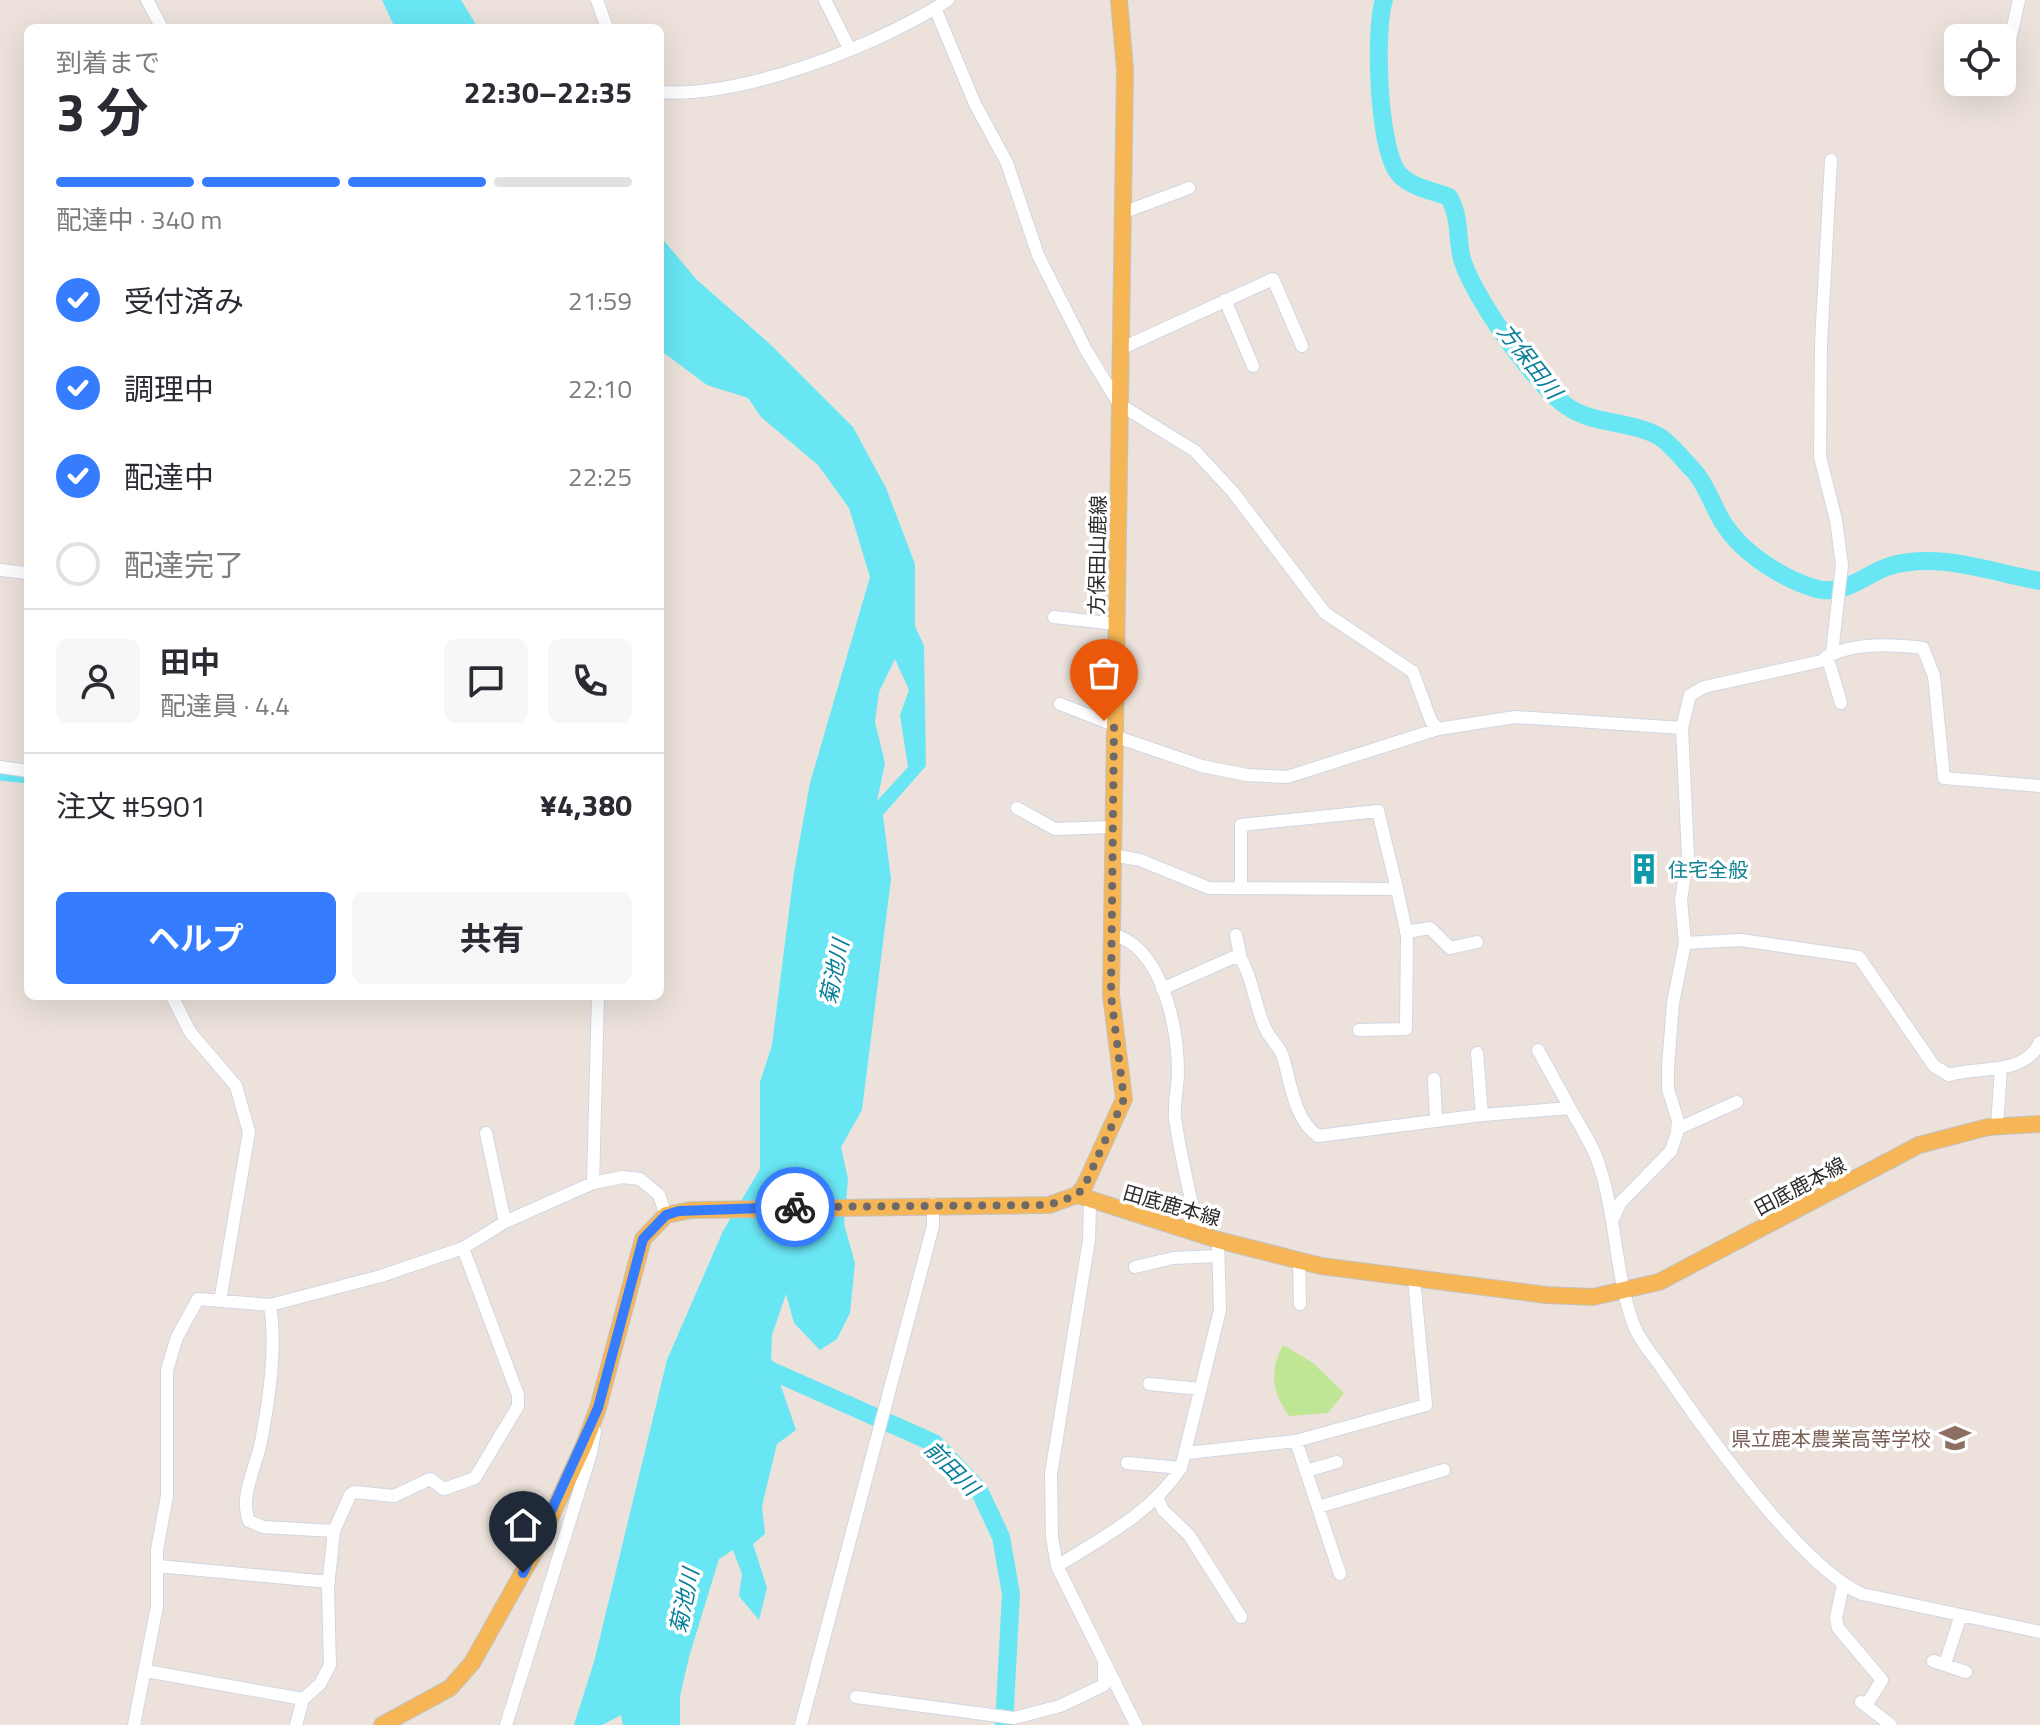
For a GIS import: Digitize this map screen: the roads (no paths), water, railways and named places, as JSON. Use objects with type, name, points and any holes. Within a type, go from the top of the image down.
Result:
[{"type":"main road","name":"方保田山鹿線","points":[[1083,1198],[1124,1099],[1111,995],[1125,70],[1119,0]]},
{"type":"main road","name":"田底鹿本線","points":[[1083,1198],[1198,1233],[1217,1248],[1414,1279],[1546,1295],[1593,1297],[1624,1292],[1683,1270],[1919,1145],[1997,1126],[2040,1124]]},
{"type":"main road","points":[[382,1725],[450,1688],[472,1663],[536,1549],[598,1408],[637,1254],[652,1226],[666,1215],[691,1210],[882,1205],[1049,1205],[1083,1198]]},
{"type":"street","points":[[147,0],[160,24]]},
{"type":"street","points":[[597,0],[606,24]]},
{"type":"street","points":[[825,0],[849,48]]},
{"type":"street","points":[[664,92],[686,94],[730,87],[789,71],[849,48],[948,0]]},
{"type":"street","points":[[2014,24],[2019,0]]},
{"type":"street","points":[[935,8],[975,104],[1008,167],[1038,255],[1086,350],[1119,404],[1195,451],[1233,492],[1325,613],[1413,672],[1431,721],[1438,729]]},
{"type":"street","points":[[1831,160],[1821,344],[1820,457],[1836,520],[1842,565],[1829,655],[1841,703]]},
{"type":"street","points":[[1122,213],[1189,188]]},
{"type":"street","points":[[1120,349],[1273,279],[1302,346]]},
{"type":"street","points":[[1225,300],[1253,366]]},
{"type":"street","points":[[0,570],[24,573]]},
{"type":"street","points":[[1054,617],[1116,624]]},
{"type":"street","points":[[1613,1219],[1620,1203],[1671,1151],[1677,1129],[1668,1089],[1668,1067],[1673,1003],[1685,943],[1681,900],[1688,856],[1682,728],[1685,703],[1694,691],[1863,647],[1923,648],[1934,676],[1944,778],[2040,786]]},
{"type":"street","points":[[1060,704],[1114,731],[1202,766],[1247,775],[1287,777],[1438,729],[1515,717],[1682,728]]},
{"type":"street","points":[[0,767],[24,770]]},
{"type":"street","points":[[1017,808],[1055,829],[1112,827]]},
{"type":"street","points":[[1241,888],[1241,825],[1378,811],[1406,932],[1406,1029],[1359,1030]]},
{"type":"street","points":[[1112,855],[1140,860],[1209,888],[1397,889]]},
{"type":"street","points":[[1406,932],[1430,928],[1450,948],[1477,942]]},
{"type":"street","points":[[1111,934],[1135,943],[1148,958],[1162,989],[1176,1045],[1175,1114],[1198,1233]]},
{"type":"street","points":[[1236,935],[1241,959],[1266,1029],[1282,1054],[1288,1083],[1308,1129],[1318,1136],[1436,1120],[1570,1108]]},
{"type":"street","points":[[1685,943],[1741,940],[1859,957],[1934,1066],[1949,1075],[2001,1068],[2026,1060],[2040,1045]]},
{"type":"street","points":[[1162,989],[1234,957],[1241,959]]},
{"type":"street","points":[[174,1000],[190,1032],[236,1086],[249,1132],[220,1301]]},
{"type":"street","points":[[593,1183],[598,1000]]},
{"type":"street","points":[[1538,1050],[1598,1159],[1613,1219],[1624,1292],[1636,1330],[1708,1434],[1782,1523],[1843,1585],[1862,1594],[2040,1632]]},
{"type":"street","points":[[1477,1053],[1482,1115]]},
{"type":"street","points":[[1997,1126],[2001,1068]]},
{"type":"street","points":[[1434,1079],[1436,1120]]},
{"type":"street","points":[[1677,1129],[1737,1102]]},
{"type":"street","points":[[486,1133],[505,1222]]},
{"type":"street","points":[[134,1725],[157,1606],[157,1550],[167,1496],[167,1370],[177,1337],[198,1299],[270,1305],[381,1276],[463,1248],[505,1222],[593,1183],[623,1177],[640,1179],[659,1195],[666,1215]]},
{"type":"street","points":[[1083,1198],[1089,1240],[1051,1474],[1052,1537],[1057,1566],[1136,1725]]},
{"type":"street","points":[[801,1725],[933,1226],[933,1204]]},
{"type":"street","points":[[296,1725],[303,1699],[320,1684],[330,1665],[329,1582],[334,1531],[354,1492],[394,1496],[430,1479],[444,1489],[475,1478],[515,1414],[518,1395],[463,1248]]},
{"type":"street","points":[[1057,1566],[1106,1538],[1157,1497],[1181,1468],[1187,1453],[1220,1310],[1217,1248],[1135,1267]]},
{"type":"street","points":[[1299,1261],[1300,1304]]},
{"type":"street","points":[[1187,1453],[1296,1441],[1426,1405],[1414,1279]]},
{"type":"street","points":[[270,1305],[272,1347],[261,1443],[243,1507],[249,1521],[263,1527],[334,1531]]},
{"type":"street","points":[[1149,1384],[1201,1389]]},
{"type":"street","points":[[506,1725],[591,1453],[598,1408]]},
{"type":"street","points":[[1296,1441],[1340,1574]]},
{"type":"street","points":[[1306,1471],[1337,1462]]},
{"type":"street","points":[[1127,1463],[1181,1468]]},
{"type":"street","points":[[1318,1507],[1444,1470]]},
{"type":"street","points":[[1157,1497],[1163,1510],[1189,1535],[1241,1617]]},
{"type":"street","points":[[158,1566],[329,1582]]},
{"type":"street","points":[[1843,1585],[1836,1618],[1838,1628],[1882,1680],[1864,1703],[1891,1725]]},
{"type":"street","points":[[1961,1615],[1939,1663],[1966,1672]]},
{"type":"street","points":[[856,1697],[1030,1717],[1104,1685],[1105,1663]]},
{"type":"street","points":[[146,1671],[303,1699]]},
{"type":"water","points":[[382,0],[461,0],[476,24],[393,24]]},
{"type":"water","name":"菊池川","points":[[664,241],[696,279],[771,345],[853,427],[886,488],[915,564],[915,626],[924,646],[926,766],[883,815],[891,879],[862,1110],[841,1147],[848,1179],[844,1224],[855,1263],[850,1313],[837,1339],[820,1350],[794,1323],[786,1294],[772,1335],[771,1357],[796,1430],[777,1444],[762,1506],[765,1534],[753,1544],[767,1588],[759,1620],[739,1596],[742,1574],[733,1550],[719,1559],[689,1657],[680,1696],[680,1725],[623,1725],[621,1715],[602,1725],[574,1725],[594,1662],[667,1360],[723,1231],[760,1169],[760,1082],[772,1045],[794,872],[810,783],[870,577],[849,508],[818,465],[761,417],[748,398],[707,385],[664,353]],"holes":[[[895,659],[909,690],[900,715],[908,767],[877,801],[885,763],[875,722],[879,692]]]},
{"type":"waterway","name":"方保田川","points":[[1384,0],[1379,36],[1380,89],[1386,141],[1392,161],[1399,174],[1409,182],[1449,197],[1457,219],[1461,255],[1477,292],[1523,360],[1555,396],[1579,413],[1638,428],[1664,440],[1699,477],[1732,535],[1765,564],[1804,585],[1817,589],[1837,589],[1890,566],[1927,561],[1965,565],[2040,581]]},
{"type":"waterway","points":[[0,775],[24,778]]},
{"type":"waterway","name":"前田川","points":[[756,1364],[934,1443],[979,1490],[1001,1537],[1011,1594],[1004,1725]]},
{"type":"place","name":"住宅全般","points":[[1644,869]]},
{"type":"place","name":"県立鹿本農業高等学校","points":[[1955,1438]]}]
